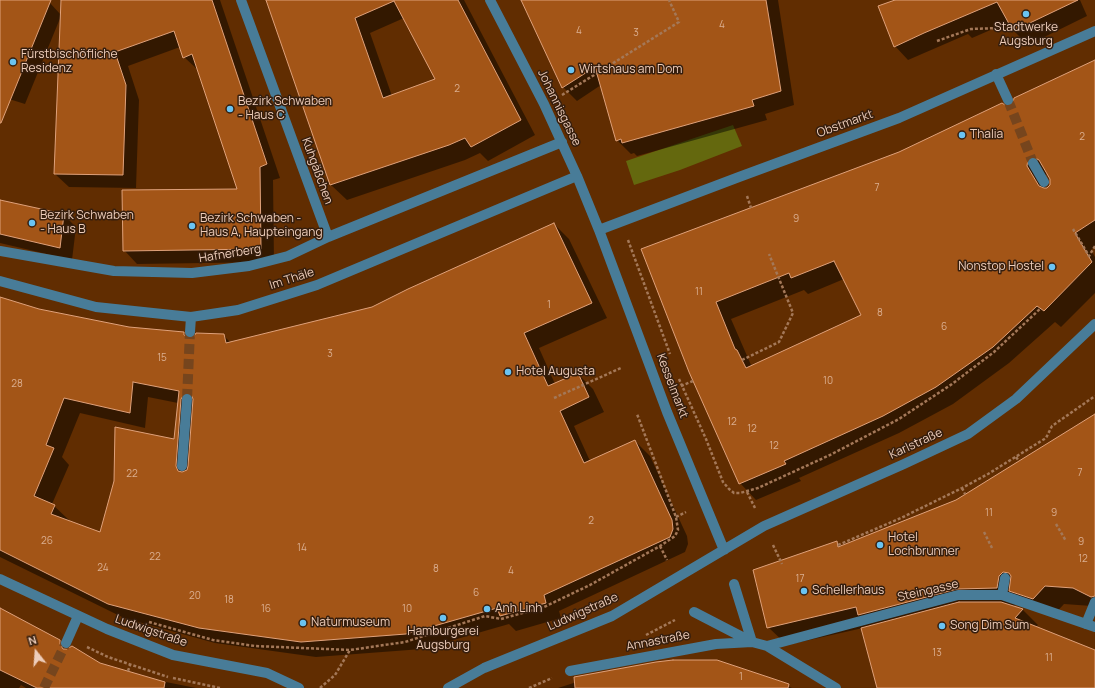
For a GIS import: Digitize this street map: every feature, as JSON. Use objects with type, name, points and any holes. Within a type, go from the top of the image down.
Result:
[{"type":"street","name":"Kuhgäßchen","points":[[241,0],[328,237]]},
{"type":"street","name":"Johannisgasse","points":[[490,0],[562,142],[599,230]]},
{"type":"street","name":"Obstmarkt","points":[[599,230],[899,118],[1095,31]]},
{"type":"street","points":[[996,74],[1008,100]]},
{"type":"street","name":"Hafnerberg","points":[[0,251],[114,271],[192,273],[249,266],[288,256],[328,237],[562,142]]},
{"type":"street","points":[[1033,163],[1044,182]]},
{"type":"street","name":"Im Thäle","points":[[0,281],[96,307],[191,317],[238,310],[317,285],[577,176]]},
{"type":"street","name":"Kesselmarkt","points":[[599,230],[667,412],[724,550]]},
{"type":"street","points":[[190,332],[191,317]]},
{"type":"street","name":"Karlstraße","points":[[724,550],[764,526],[968,434],[1016,399],[1095,324]]},
{"type":"street","points":[[182,466],[187,399]]},
{"type":"street","name":"Ludwigstraße","points":[[448,688],[484,668],[612,616],[724,550]]},
{"type":"street","points":[[1002,595],[1005,578]]},
{"type":"street","name":"Ludwigstraße","points":[[0,579],[107,629],[173,655],[267,673],[299,688]]},
{"type":"street","points":[[734,584],[752,642]]},
{"type":"street","name":"Steingasse","points":[[766,646],[958,595],[1002,595],[1091,625]]},
{"type":"street","points":[[1091,625],[1095,602]]},
{"type":"street","name":"Annastraße","points":[[694,612],[752,642],[766,646],[836,688]]},
{"type":"street","points":[[66,643],[78,616]]},
{"type":"street","name":"Annastraße","points":[[570,671],[716,644],[752,642]]},
{"type":"path","points":[[562,94],[678,22],[669,0]]},
{"type":"path","points":[[937,41],[971,29],[1000,28]]},
{"type":"path","points":[[621,222],[672,360]]},
{"type":"path","points":[[1073,229],[1088,256],[1095,246]]},
{"type":"path","points":[[742,360],[779,342],[793,313],[769,254]]},
{"type":"path","points":[[677,374],[706,439],[723,482],[729,490],[734,493],[740,493],[758,488],[830,455],[899,419],[952,384],[994,352],[1041,308]]},
{"type":"path","points":[[554,398],[620,368]]},
{"type":"path","points":[[682,386],[693,381]]},
{"type":"path","points":[[838,545],[901,518],[962,488],[1016,457],[1046,438],[1052,426],[1095,396]]},
{"type":"path","points":[[149,621],[213,640],[255,646],[350,650],[405,642],[485,616],[501,619],[544,607],[590,585],[660,546],[675,536],[678,530],[676,517],[637,414]]},
{"type":"path","points":[[1016,457],[1019,462]]},
{"type":"path","points":[[962,488],[966,494]]},
{"type":"path","points":[[1056,524],[1066,541]]},
{"type":"path","points":[[984,532],[992,548]]},
{"type":"path","points":[[320,688],[335,675],[350,650]]},
{"type":"path","points":[[128,671],[130,665]]},
{"type":"shaded area","points":[[733,125],[742,146],[680,170],[634,185],[626,161]]},
{"type":"building","name":"Fürstbischöfliche Residenz","points":[[0,0],[51,0],[1,123],[0,123]]},
{"type":"building","points":[[61,0],[212,0],[267,164],[260,167],[261,249],[123,251],[122,190],[237,189],[192,54],[183,58],[174,31],[115,52],[126,85],[123,175],[54,174]]},
{"type":"building","points":[[266,0],[458,0],[521,120],[471,147],[465,138],[449,145],[330,185]],"holes":[[[394,1],[435,79],[383,98],[355,18]]]},
{"type":"building","points":[[521,0],[766,0],[781,91],[752,100],[754,106],[622,143],[621,139],[616,141],[595,67],[562,88]]},
{"type":"building","points":[[895,0],[1078,0],[1013,31],[997,2],[894,47],[878,6]]},
{"type":"building","points":[[1095,60],[1095,220],[1075,233],[1092,262],[1044,311],[1037,306],[993,347],[936,387],[883,416],[784,461],[786,464],[739,484],[689,372],[641,249],[899,152],[1002,103],[1010,106],[1013,103],[1014,98]],"holes":[[[1033,157],[1039,160],[1050,179],[1050,185],[1047,188],[1039,186],[1027,166],[1028,159]],[[834,261],[861,315],[746,368],[737,350],[735,349],[716,302],[789,273],[791,278]]]},
{"type":"building","points":[[0,200],[64,214],[60,248],[0,234]]},
{"type":"building","points":[[554,223],[592,303],[524,333],[548,386],[578,373],[589,397],[560,411],[584,463],[635,440],[672,520],[673,529],[670,537],[544,595],[546,603],[500,616],[497,608],[406,634],[301,642],[199,628],[108,604],[0,550],[0,297],[39,309],[129,327],[184,332],[184,335],[189,338],[193,338],[196,333],[224,334],[226,343],[372,307],[408,289]],"holes":[[[133,382],[179,391],[174,439],[115,427],[114,481],[100,532],[51,514],[55,505],[34,496],[54,448],[46,445],[64,398],[130,413]],[[185,393],[191,394],[193,399],[188,466],[187,470],[182,472],[178,471],[176,466],[181,399]]]},
{"type":"building","points":[[1095,414],[1095,596],[1091,597],[1073,588],[1045,586],[1033,599],[1009,591],[1011,576],[1009,573],[1003,572],[999,576],[997,588],[957,589],[858,615],[856,607],[767,628],[753,570],[837,541],[838,547],[956,500]]},
{"type":"building","points":[[959,602],[1001,602],[1023,609],[1015,618],[1095,650],[1095,688],[877,688],[861,628]]},
{"type":"building","points":[[0,608],[60,640],[60,644],[63,649],[67,649],[72,646],[100,663],[165,682],[164,688],[37,688],[0,670]]},
{"type":"building","points":[[673,660],[717,660],[789,684],[788,688],[575,688],[574,677]]},
{"type":"tunnel","points":[[1008,100],[1033,163]]},
{"type":"tunnel","points":[[187,399],[190,332]]},
{"type":"tunnel","points":[[44,688],[66,643]]},
{"type":"place","name":"Stadtwerke Augsburg","points":[[1026,14]]},
{"type":"place","name":"Fürstbischöfliche Residenz","points":[[13,62]]},
{"type":"place","name":"Wirtshaus am Dom","points":[[571,70]]},
{"type":"place","name":"Bezirk Schwaben - Haus C","points":[[230,109]]},
{"type":"place","name":"Thalia","points":[[962,135]]},
{"type":"place","name":"Bezirk Schwaben - Haus B","points":[[32,223]]},
{"type":"place","name":"Bezirk Schwaben - Haus A, Haupteingang","points":[[192,226]]},
{"type":"place","name":"Nonstop Hostel","points":[[1052,267]]},
{"type":"place","name":"Hotel Augusta","points":[[508,372]]},
{"type":"place","name":"Hotel Lochbrunner","points":[[880,545]]},
{"type":"place","name":"Schellerhaus","points":[[804,591]]},
{"type":"place","name":"Anh Linh","points":[[487,609]]},
{"type":"place","name":"Hamburgerei Augsburg","points":[[443,618]]},
{"type":"place","name":"Naturmuseum","points":[[303,623]]},
{"type":"place","name":"Song Dim Sum","points":[[942,626]]}]
